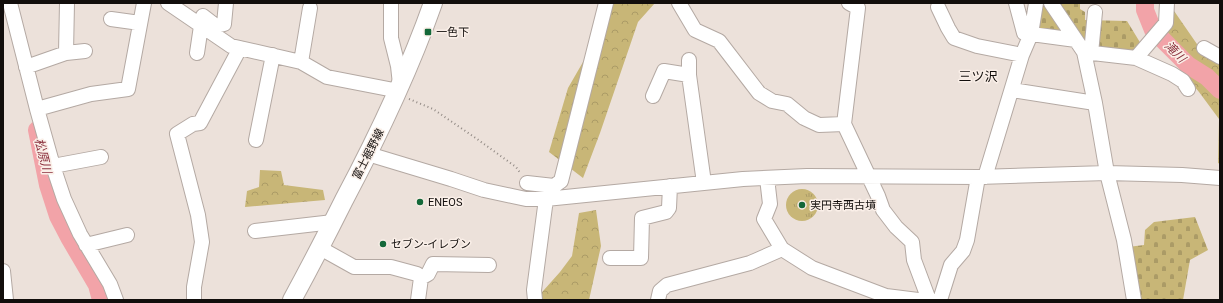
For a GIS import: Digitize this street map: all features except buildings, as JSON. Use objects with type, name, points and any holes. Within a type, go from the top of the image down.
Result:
[{"type":"main road","name":"富士裾野線","points":[[292,300],[368,154],[399,90],[420,40],[433,3]]},
{"type":"street","points":[[10,3],[37,109],[64,199],[80,234],[110,284],[116,300]]},
{"type":"street","points":[[66,54],[67,3]]},
{"type":"street","points":[[37,109],[91,94],[128,89],[144,3]]},
{"type":"street","points":[[168,3],[231,46],[301,62],[327,77],[399,90],[398,66],[391,38],[391,3]]},
{"type":"street","points":[[185,3],[216,26],[224,24],[226,3]]},
{"type":"street","points":[[534,300],[546,199],[554,186],[561,181],[606,3]]},
{"type":"street","points":[[678,3],[695,30],[719,41],[759,93],[772,101],[787,104],[804,118],[819,125],[844,124]]},
{"type":"street","points":[[849,3],[858,8],[844,124],[869,176],[883,210],[896,227],[912,242],[914,260],[929,300]]},
{"type":"street","points":[[1016,3],[1024,33],[1076,40]]},
{"type":"street","points":[[940,300],[951,265],[963,251],[968,240],[982,177],[1012,90],[1022,55],[1031,34],[1036,3]]},
{"type":"street","points":[[1051,3],[1076,40],[1088,52],[1141,54],[1182,81],[1188,89]]},
{"type":"street","points":[[1141,54],[1166,23],[1167,3]]},
{"type":"street","points":[[938,7],[954,38],[977,46],[1022,55]]},
{"type":"street","points":[[301,62],[310,8]]},
{"type":"street","points":[[1095,12],[1088,52],[1107,174],[1124,240],[1134,300]]},
{"type":"street","points":[[111,18],[140,23]]},
{"type":"street","points":[[197,53],[201,26]]},
{"type":"street","points":[[194,300],[194,287],[202,242],[198,215],[177,134],[193,124],[200,123],[240,48]]},
{"type":"street","points":[[1204,48],[1220,58]]},
{"type":"street","points":[[26,67],[66,54],[85,50]]},
{"type":"street","points":[[256,140],[273,55]]},
{"type":"street","points":[[689,60],[689,75],[704,183]]},
{"type":"street","points":[[653,96],[664,71],[689,75]]},
{"type":"street","points":[[1012,90],[1095,103]]},
{"type":"street","points":[[368,154],[484,190],[526,199],[546,199],[704,183],[807,176],[982,177],[1107,174],[1182,175],[1220,178]]},
{"type":"street","points":[[53,166],[101,157]]},
{"type":"street","points":[[767,178],[770,204],[764,219],[782,249],[812,268],[847,282],[886,296],[918,300]]},
{"type":"street","points":[[527,183],[554,186]]},
{"type":"street","points":[[610,258],[641,258],[642,218],[666,212],[669,208],[670,186]]},
{"type":"street","points":[[255,231],[333,222]]},
{"type":"street","points":[[86,245],[127,235]]},
{"type":"street","points":[[320,248],[354,267],[391,267],[417,274],[421,278]]},
{"type":"street","points":[[658,300],[660,291],[667,285],[750,262],[782,249]]},
{"type":"street","points":[[421,278],[428,274],[433,264],[489,265]]},
{"type":"street","points":[[3,271],[6,300]]},
{"type":"street","points":[[418,300],[421,278]]},
{"type":"path","points":[[399,90],[433,109],[516,167],[527,183]]},
{"type":"green space","points":[[609,3],[655,3],[638,22],[583,178],[549,152],[568,88],[598,36]]},
{"type":"green space","points":[[1042,3],[1080,3],[1080,9],[1085,12],[1085,20],[1127,21],[1141,44],[1136,55],[1034,32]]},
{"type":"green space","points":[[1172,8],[1199,47],[1220,62],[1220,164],[1218,163],[1219,119],[1199,92],[1158,43]]},
{"type":"green space","points":[[260,170],[281,171],[284,185],[323,190],[325,200],[245,207],[247,191],[259,187]]},
{"type":"green space","name":"実円寺西古墳","points":[[802,189],[808,190],[815,196],[818,205],[817,211],[811,218],[802,221],[796,220],[789,214],[786,205],[787,199],[793,192]]},
{"type":"green space","points":[[596,210],[601,246],[589,300],[535,300],[572,256],[579,213]]},
{"type":"green space","points":[[1195,217],[1208,250],[1190,260],[1183,300],[1138,300],[1128,247],[1144,245],[1145,230],[1154,222]]},
{"type":"waterway","name":"滝川","points":[[1145,3],[1145,10],[1153,30],[1188,65],[1207,77],[1220,90]]},
{"type":"waterway","name":"松原川","points":[[37,130],[48,185],[58,216],[97,285],[101,300]]},
{"type":"place","name":"一色下","points":[[428,32]]},
{"type":"place","name":"ENEOS","points":[[420,202]]},
{"type":"place","name":"実円寺西古墳","points":[[802,205]]},
{"type":"place","name":"セブン-イレブン","points":[[383,244]]},
{"type":"district","name":"三ツ沢","points":[[978,76]]}]
